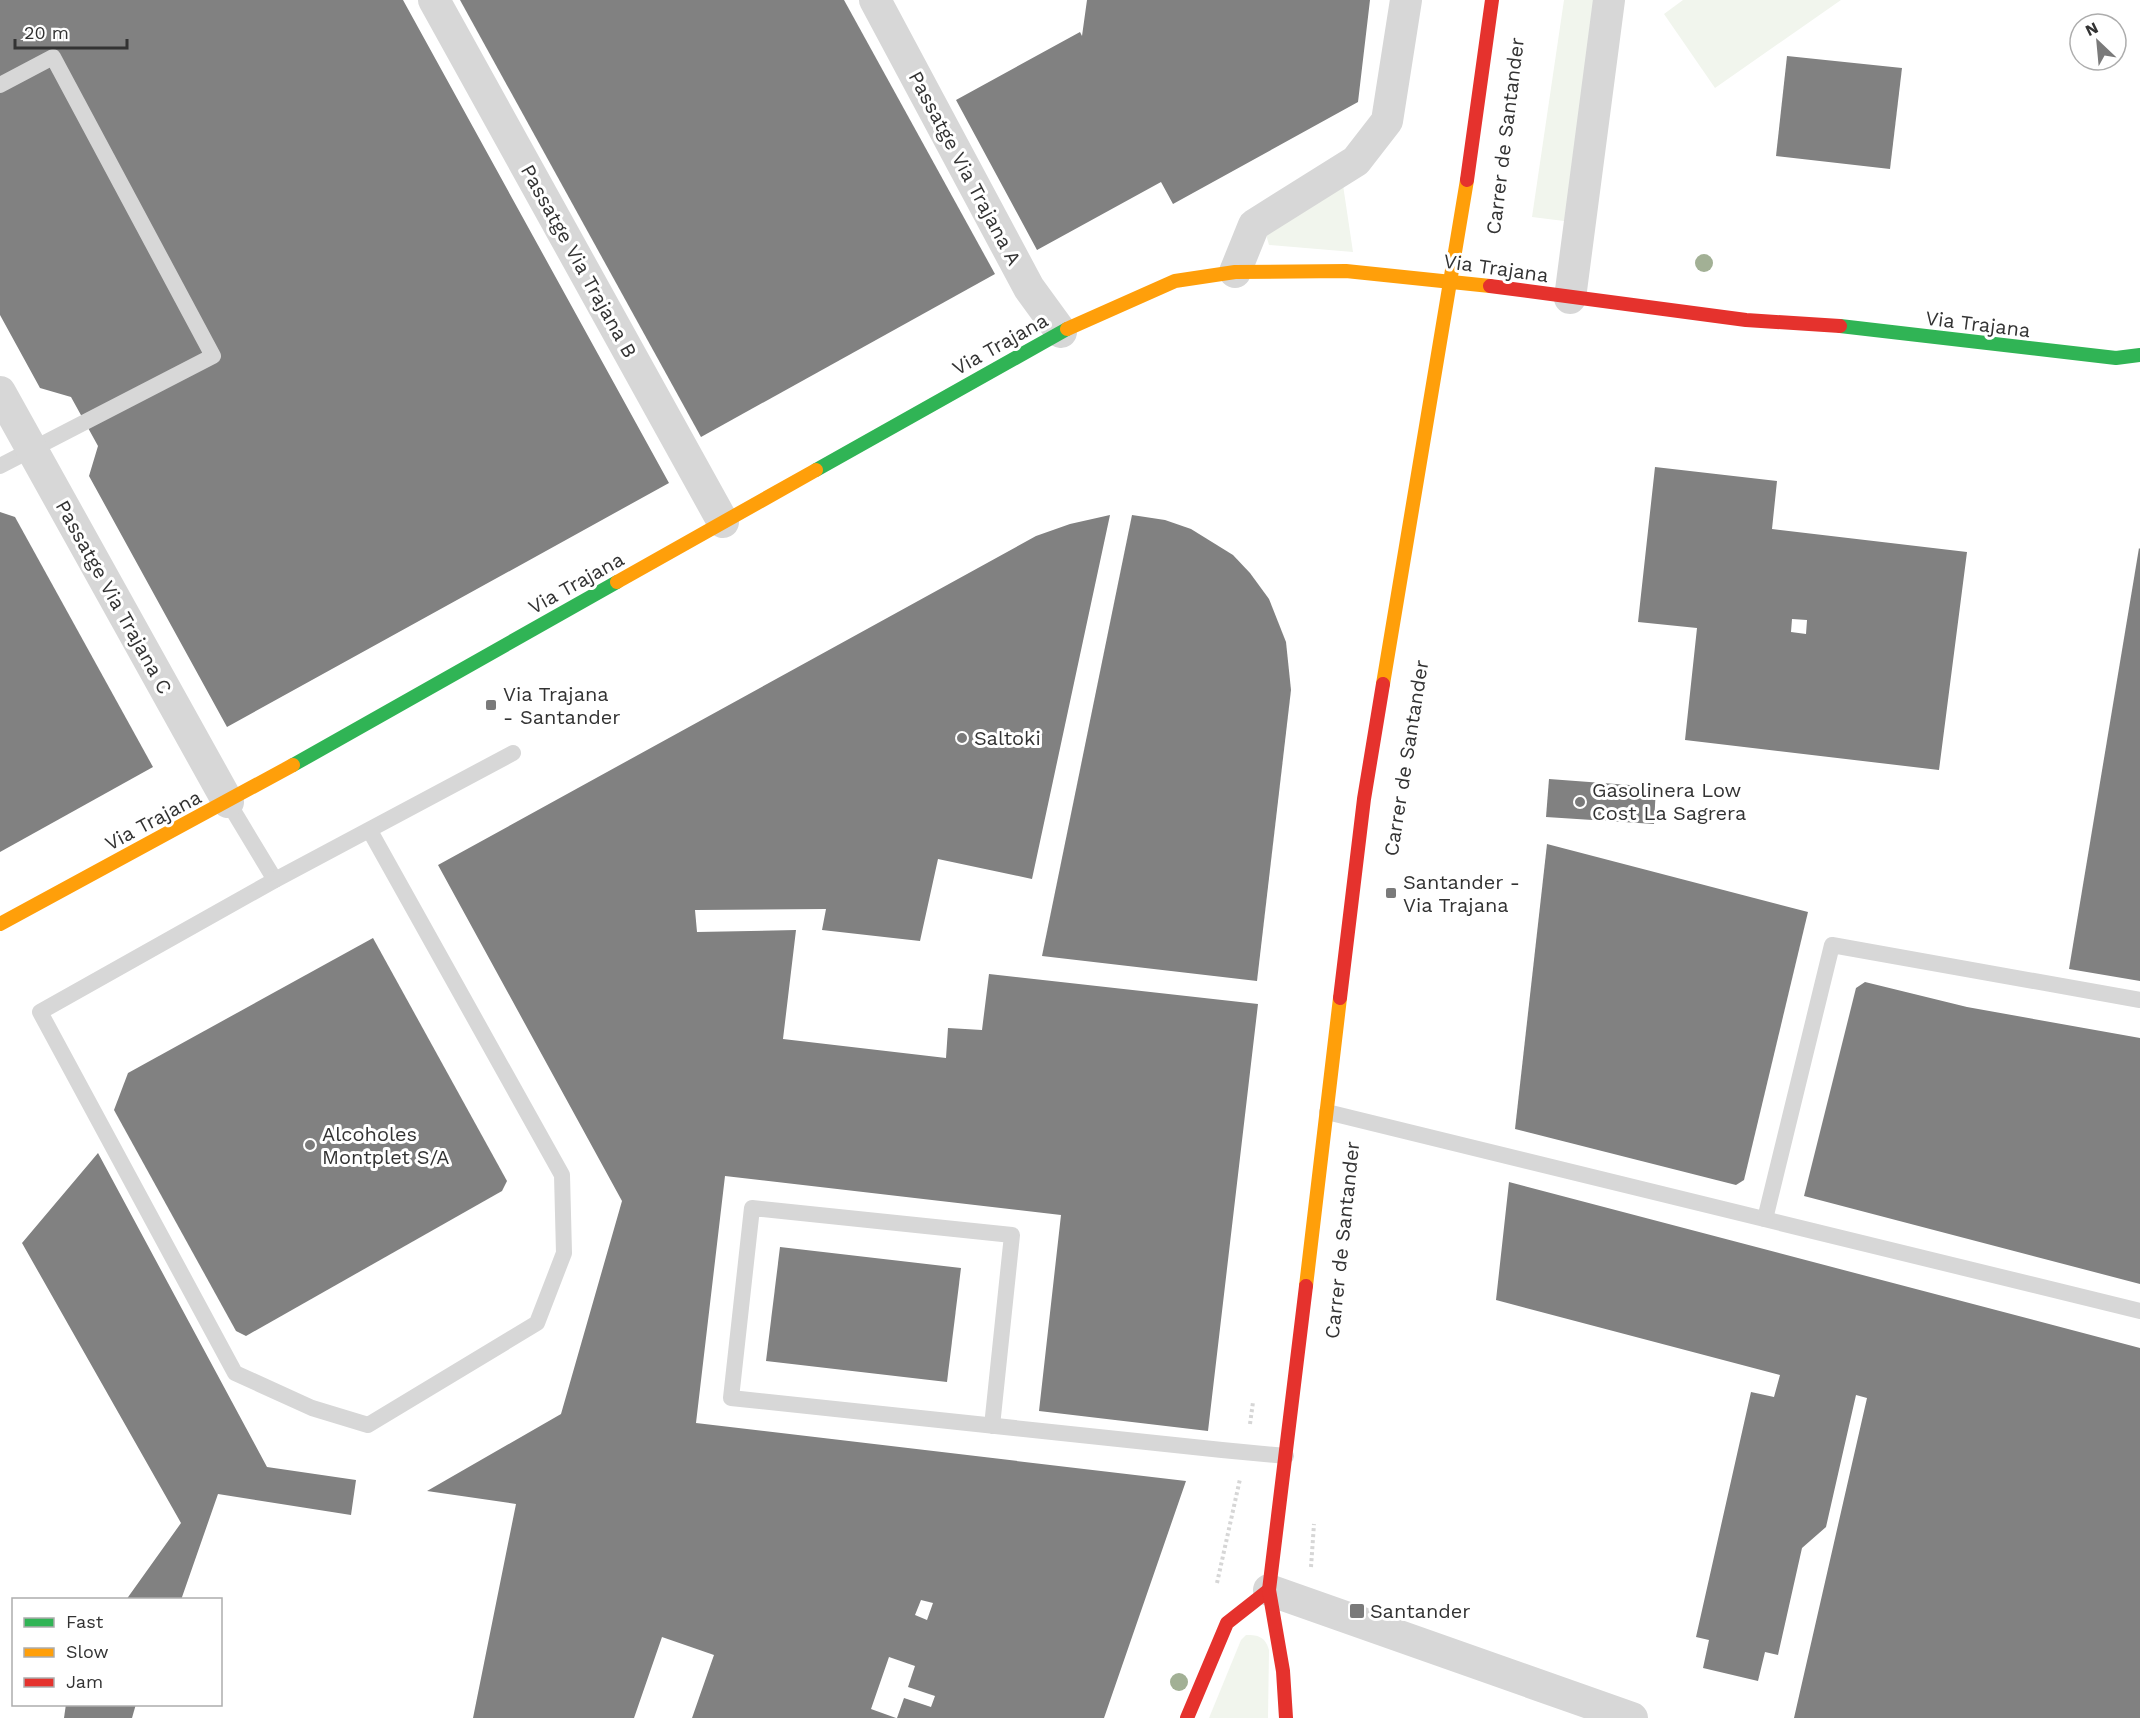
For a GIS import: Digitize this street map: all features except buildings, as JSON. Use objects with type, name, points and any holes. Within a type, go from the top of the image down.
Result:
[{"type":"street","name":"Passatge Via Trajana B","points":[[434,0],[723,522]]},
{"type":"street","name":"Passatge Via Trajana A","points":[[875,0],[1029,288],[1061,332]]},
{"type":"street","points":[[1235,272],[1254,225],[1356,161],[1387,122],[1406,0]]},
{"type":"street","name":"Carrer de Santander","points":[[1286,1718],[1283,1671],[1269,1590],[1274,1533],[1286,1456],[1364,799],[1450,281],[1491,0]]},
{"type":"street","points":[[1570,298],[1609,0]]},
{"type":"street","name":"Via Trajana","points":[[0,924],[228,802],[1061,332],[1175,281],[1235,272],[1346,271],[1450,281],[1746,320],[1807,322],[2116,358],[2140,355]]},
{"type":"street","name":"Passatge Via Trajana C","points":[[0,392],[228,802]]},
{"type":"street","points":[[1187,1718],[1227,1623],[1269,1590],[1632,1718]]},
{"type":"lane","points":[[0,86],[53,57],[213,356],[0,466]]},
{"type":"lane","points":[[370,831],[562,1176],[564,1253],[537,1323],[368,1425],[312,1408],[235,1372],[40,1012],[274,880],[513,753]]},
{"type":"lane","points":[[228,802],[274,880]]},
{"type":"lane","points":[[1765,1219],[1832,945],[2140,1000]]},
{"type":"lane","points":[[1327,1112],[2140,1311]]},
{"type":"lane","points":[[992,1426],[1012,1235],[752,1208],[732,1398],[992,1426],[1286,1456]]},
{"type":"path","points":[[1309,1606],[1315,1516]]},
{"type":"shaded area","points":[[1564,0],[1598,0],[1572,222],[1532,217]]},
{"type":"shaded area","points":[[1683,0],[1841,0],[1715,88],[1664,14]]},
{"type":"shaded area","points":[[1343,185],[1353,252],[1269,245],[1265,231]]},
{"type":"shaded area","points":[[1246,1635],[1261,1638],[1266,1642],[1269,1650],[1268,1718],[1209,1718],[1241,1640]]},
{"type":"traffic: fast","points":[[1840,326],[2116,358],[2140,355]]},
{"type":"traffic: fast","points":[[816,470],[1067,329]]},
{"type":"traffic: fast","points":[[293,765],[617,582]]},
{"type":"traffic: slow","points":[[1383,684],[1467,180]]},
{"type":"traffic: slow","points":[[1067,329],[1175,281],[1235,272],[1346,271],[1490,286]]},
{"type":"traffic: slow","points":[[617,582],[816,470]]},
{"type":"traffic: slow","points":[[0,924],[293,765]]},
{"type":"traffic: slow","points":[[1306,1286],[1340,998]]},
{"type":"traffic: jam","points":[[1467,180],[1492,0]]},
{"type":"traffic: jam","points":[[1490,286],[1746,320],[1840,326]]},
{"type":"traffic: jam","points":[[1340,998],[1364,799],[1383,684]]},
{"type":"traffic: jam","points":[[1286,1718],[1283,1671],[1269,1590],[1306,1286]]},
{"type":"traffic: jam","points":[[1187,1718],[1227,1623],[1269,1590]]},
{"type":"place","name":"Via Trajana - Santander","points":[[491,705]]},
{"type":"place","name":"Saltoki","points":[[962,738]]},
{"type":"place","name":"Gasolinera Low Cost La Sagrera","points":[[1580,802]]},
{"type":"place","name":"Santander - Via Trajana","points":[[1391,893]]},
{"type":"place","name":"Alcoholes Montplet S/A","points":[[310,1145]]},
{"type":"place","name":"Santander","points":[[1357,1611]]}]
